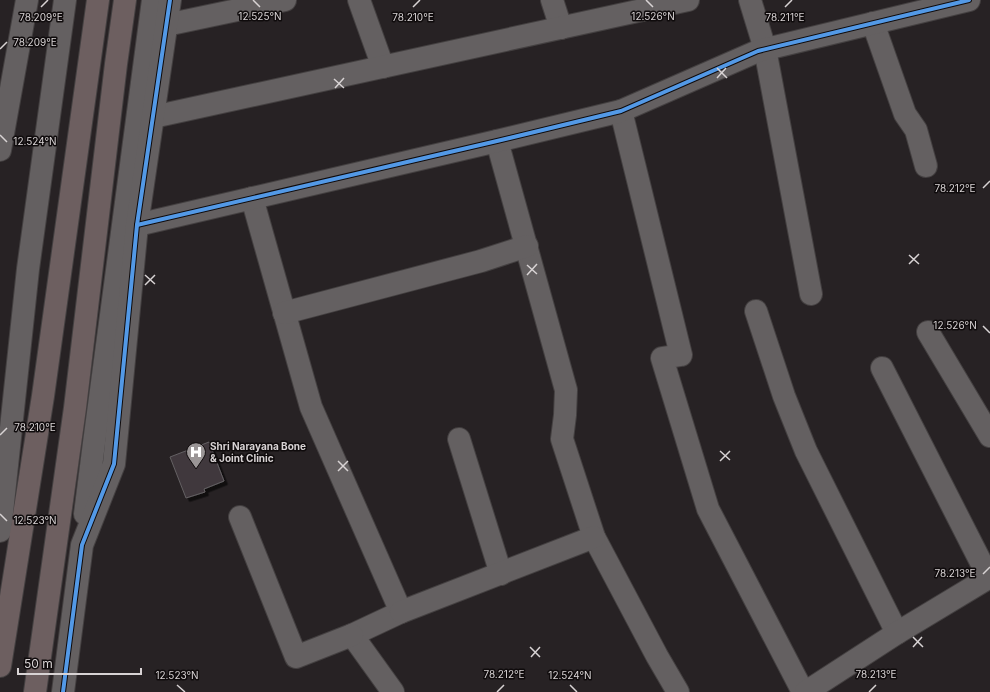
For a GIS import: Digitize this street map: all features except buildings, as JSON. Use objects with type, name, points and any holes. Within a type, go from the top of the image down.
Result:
[{"type":"highway","points":[[0,666],[43,396],[98,0]]},
{"type":"highway","points":[[35,692],[75,408],[125,0]]},
{"type":"street","points":[[0,150],[27,0]]},
{"type":"street","points":[[0,531],[28,269],[65,0]]},
{"type":"street","points":[[63,692],[94,443],[153,0]]},
{"type":"street","points":[[48,598],[82,545],[114,464],[137,225],[170,0]]},
{"type":"street","points":[[166,25],[285,0]]},
{"type":"street","points":[[359,0],[383,67]]},
{"type":"street","points":[[552,0],[561,28]]},
{"type":"street","points":[[153,117],[561,28],[631,6],[688,0]]},
{"type":"street","points":[[750,0],[765,49],[811,294]]},
{"type":"street","points":[[137,225],[621,111],[758,51],[969,0]]},
{"type":"street","points":[[873,23],[905,114],[916,130],[926,166]]},
{"type":"street","points":[[621,111],[681,355],[662,358],[708,509],[803,692]]},
{"type":"street","points":[[497,141],[566,390],[562,439],[594,537],[657,656],[678,692]]},
{"type":"street","points":[[252,198],[312,407],[401,612]]},
{"type":"street","points":[[284,313],[481,260],[527,246]]},
{"type":"street","points":[[756,311],[784,396],[806,451],[898,633]]},
{"type":"street","points":[[928,332],[990,436]]},
{"type":"street","points":[[806,692],[989,577],[882,368]]},
{"type":"street","points":[[459,439],[501,574]]},
{"type":"street","points":[[240,517],[296,657],[352,635],[401,612],[594,537]]},
{"type":"street","points":[[352,635],[393,692]]},
{"type":"cycle path","points":[[63,692],[82,545],[114,464],[137,225],[170,0]]},
{"type":"cycle path","points":[[137,225],[621,111],[758,51],[969,0]]},
{"type":"place","name":"Shri Narayana Bone & Joint Clinic","points":[[196,469]]}]
